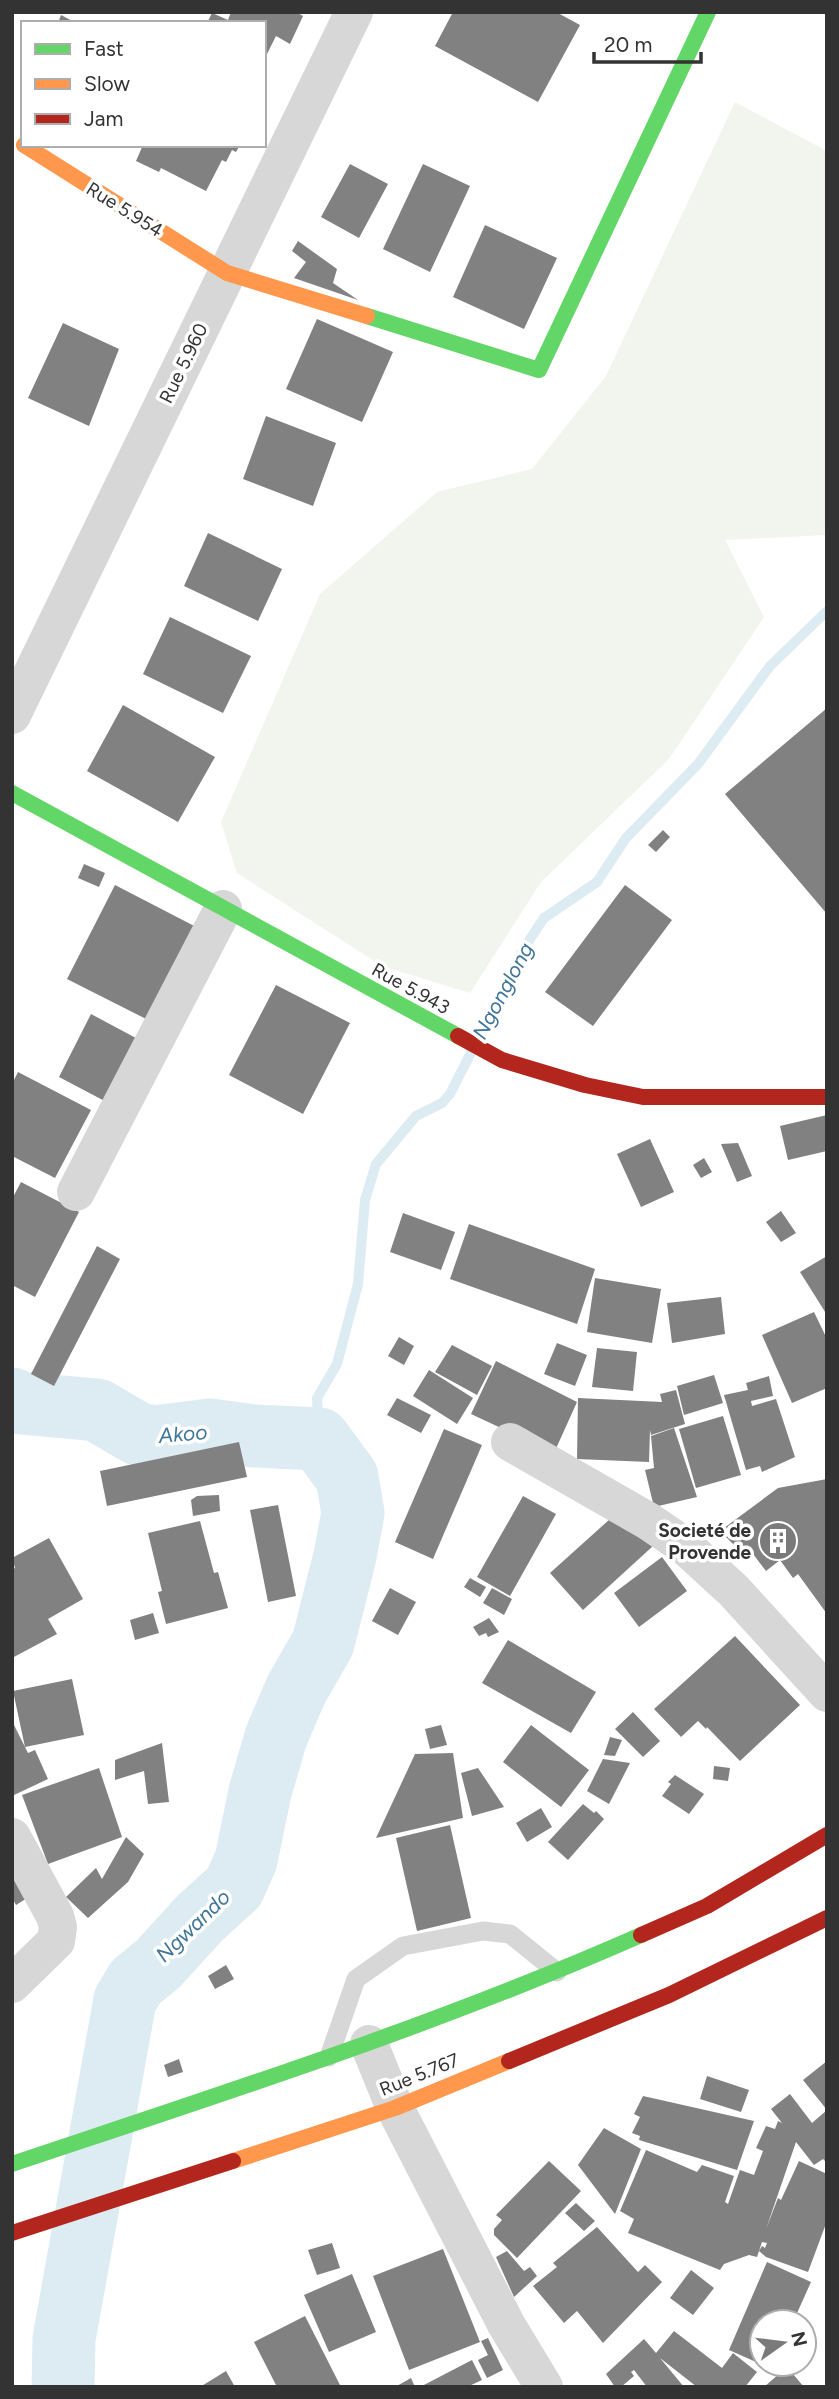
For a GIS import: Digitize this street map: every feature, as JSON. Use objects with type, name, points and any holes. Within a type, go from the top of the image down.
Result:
[{"type":"main road","name":"Rue 5.954","points":[[26,147],[227,273],[539,370],[708,12]]},
{"type":"main road","name":"Rue 5.943","points":[[12,793],[502,1060],[584,1085],[643,1097],[827,1097]]},
{"type":"main road","points":[[12,2164],[369,2044],[557,1972],[707,1906],[827,1835]]},
{"type":"main road","name":"Rue 5.767","points":[[12,2233],[395,2108],[669,1995],[827,1918]]},
{"type":"street","name":"Rue 5.960","points":[[12,715],[354,12]]},
{"type":"street","points":[[76,1192],[223,909]]},
{"type":"street","points":[[510,1442],[648,1521],[685,1546],[734,1591],[827,1693]]},
{"type":"street","points":[[12,1837],[55,1916],[58,1927],[56,1941],[12,1983]]},
{"type":"street","points":[[369,2044],[395,2108],[506,2324],[544,2387]]},
{"type":"lane","points":[[329,2057],[356,1979],[402,1946],[482,1931],[510,1934],[557,1972]]},
{"type":"shaded area","points":[[735,102],[827,151],[827,535],[725,540],[764,617],[669,759],[541,882],[470,993],[382,966],[237,873],[221,822],[320,594],[437,492],[532,469],[606,376]]},
{"type":"building","points":[[231,12],[296,12],[303,16],[290,44],[276,36],[266,56],[266,21],[208,21],[212,13],[228,20]]},
{"type":"building","points":[[453,12],[556,12],[580,25],[538,102],[435,46]]},
{"type":"building","points":[[61,15],[72,21],[59,21]]},
{"type":"building","points":[[142,147],[239,147],[236,152],[232,150],[226,162],[222,160],[206,191],[161,168],[159,172],[136,161]]},
{"type":"building","points":[[350,164],[388,184],[359,238],[321,217]]},
{"type":"building","points":[[423,164],[470,186],[430,272],[383,249]]},
{"type":"building","points":[[485,225],[557,258],[524,329],[453,297]]},
{"type":"building","points":[[298,241],[337,269],[333,283],[358,300],[294,278],[306,262],[292,251]]},
{"type":"building","points":[[317,319],[393,352],[362,422],[286,389]]},
{"type":"building","points":[[63,323],[119,349],[89,426],[28,398]]},
{"type":"building","points":[[266,416],[336,443],[313,506],[243,479]]},
{"type":"building","points":[[208,533],[282,569],[258,621],[184,586]]},
{"type":"building","points":[[170,617],[251,656],[223,713],[143,674]]},
{"type":"building","points":[[123,705],[215,757],[178,822],[87,771]]},
{"type":"building","points":[[827,708],[827,914],[725,794]]},
{"type":"building","points":[[663,830],[670,837],[656,852],[648,845]]},
{"type":"building","points":[[84,864],[105,873],[99,887],[78,878]]},
{"type":"building","points":[[115,885],[202,930],[154,1023],[67,979]]},
{"type":"building","points":[[625,885],[672,920],[593,1026],[545,992]]},
{"type":"building","points":[[276,985],[350,1023],[303,1114],[229,1075]]},
{"type":"building","points":[[91,1014],[149,1045],[116,1107],[59,1077]]},
{"type":"building","points":[[18,1072],[91,1110],[55,1178],[12,1156],[12,1084]]},
{"type":"building","points":[[827,1115],[827,1151],[788,1160],[780,1126]]},
{"type":"building","points":[[650,1139],[674,1192],[641,1207],[617,1154]]},
{"type":"building","points":[[738,1143],[752,1176],[737,1182],[721,1144]]},
{"type":"building","points":[[704,1158],[712,1172],[701,1178],[693,1165]]},
{"type":"building","points":[[21,1182],[79,1212],[35,1297],[12,1285],[12,1199]]},
{"type":"building","points":[[781,1211],[796,1233],[781,1242],[766,1222]]},
{"type":"building","points":[[403,1213],[455,1232],[441,1270],[390,1252]]},
{"type":"building","points":[[469,1224],[595,1269],[577,1324],[450,1279]]},
{"type":"building","points":[[97,1246],[120,1259],[54,1386],[31,1374]]},
{"type":"building","points":[[827,1256],[827,1315],[800,1272]]},
{"type":"building","points":[[595,1278],[661,1289],[652,1343],[587,1332]]},
{"type":"building","points":[[721,1297],[725,1334],[672,1343],[667,1303]]},
{"type":"building","points":[[814,1312],[827,1339],[827,1388],[792,1403],[762,1335]]},
{"type":"building","points":[[399,1337],[414,1346],[404,1365],[388,1356]]},
{"type":"building","points":[[557,1343],[587,1355],[575,1386],[544,1374]]},
{"type":"building","points":[[452,1345],[492,1366],[477,1395],[435,1372]]},
{"type":"building","points":[[597,1348],[637,1352],[633,1391],[592,1387]]},
{"type":"building","points":[[496,1361],[577,1402],[554,1453],[471,1414]]},
{"type":"building","points":[[429,1370],[473,1398],[457,1424],[413,1396]]},
{"type":"building","points":[[714,1375],[723,1403],[684,1415],[677,1386]]},
{"type":"building","points":[[769,1376],[773,1396],[751,1401],[752,1406],[776,1399],[795,1457],[762,1472],[760,1466],[746,1470],[724,1395],[748,1390],[746,1383]]},
{"type":"building","points":[[676,1390],[685,1424],[651,1435],[650,1430],[649,1462],[577,1459],[578,1398],[662,1402],[660,1394]]},
{"type":"building","points":[[397,1398],[431,1415],[421,1433],[387,1415]]},
{"type":"building","points":[[723,1416],[741,1475],[696,1488],[679,1429]]},
{"type":"building","points":[[674,1428],[697,1497],[654,1507],[645,1470],[654,1468],[651,1436]]},
{"type":"building","points":[[444,1429],[482,1445],[433,1559],[395,1542]]},
{"type":"building","points":[[239,1442],[247,1477],[107,1506],[100,1471]]},
{"type":"building","name":"Societé de Provende","points":[[827,1479],[827,1614],[798,1574],[793,1578],[780,1560],[766,1571],[750,1550],[744,1555],[720,1531],[778,1488]]},
{"type":"building","points":[[219,1495],[220,1511],[193,1516],[191,1500],[197,1496]]},
{"type":"building","points":[[523,1496],[556,1514],[510,1596],[477,1577]]},
{"type":"building","points":[[278,1505],[296,1596],[268,1602],[250,1510]]},
{"type":"building","points":[[620,1510],[653,1546],[583,1610],[550,1573]]},
{"type":"building","points":[[200,1521],[214,1573],[218,1572],[228,1608],[166,1624],[158,1592],[162,1591],[148,1533]]},
{"type":"building","points":[[49,1538],[83,1599],[48,1619],[57,1634],[12,1658],[12,1569],[15,1568],[12,1558]]},
{"type":"building","points":[[662,1557],[687,1591],[639,1627],[614,1593]]},
{"type":"building","points":[[470,1578],[486,1587],[480,1597],[464,1587]]},
{"type":"building","points":[[390,1588],[416,1602],[398,1635],[372,1621]]},
{"type":"building","points":[[492,1588],[512,1599],[504,1615],[483,1603]]},
{"type":"building","points":[[153,1613],[159,1633],[135,1640],[130,1620]]},
{"type":"building","points":[[489,1618],[499,1632],[488,1637],[486,1633],[479,1636],[473,1627]]},
{"type":"building","points":[[735,1636],[800,1705],[740,1761],[698,1721],[681,1737],[654,1709]]},
{"type":"building","points":[[508,1640],[596,1692],[571,1733],[482,1683]]},
{"type":"building","points":[[72,1679],[84,1735],[25,1747],[13,1691]]},
{"type":"building","points":[[633,1712],[660,1741],[643,1757],[615,1729]]},
{"type":"building","points":[[12,1721],[28,1753],[35,1750],[48,1779],[12,1796]]},
{"type":"building","points":[[441,1725],[447,1745],[430,1749],[425,1729]]},
{"type":"building","points":[[531,1725],[589,1770],[561,1807],[503,1762]]},
{"type":"building","points":[[610,1737],[622,1740],[615,1756],[604,1755]]},
{"type":"building","points":[[162,1743],[169,1802],[148,1804],[144,1771],[115,1780],[115,1760]]},
{"type":"building","points":[[453,1753],[463,1818],[376,1838],[415,1754]]},
{"type":"building","points":[[603,1759],[630,1763],[609,1804],[587,1791]]},
{"type":"building","points":[[714,1766],[730,1768],[728,1781],[713,1779]]},
{"type":"building","points":[[99,1768],[122,1837],[48,1864],[22,1795]]},
{"type":"building","points":[[478,1768],[504,1807],[472,1816],[461,1773]]},
{"type":"building","points":[[675,1775],[704,1794],[689,1814],[662,1796],[671,1784],[668,1782]]},
{"type":"building","points":[[583,1804],[604,1819],[568,1860],[548,1842]]},
{"type":"building","points":[[541,1808],[552,1827],[527,1842],[516,1823]]},
{"type":"building","points":[[450,1825],[471,1918],[417,1931],[396,1838]]},
{"type":"building","points":[[126,1837],[144,1854],[128,1882],[88,1918],[66,1897],[96,1868],[102,1879]]},
{"type":"building","points":[[12,1845],[40,1890],[16,1905],[12,1898]]},
{"type":"building","points":[[226,1965],[234,1979],[215,1989],[208,1976]]},
{"type":"building","points":[[179,2059],[183,2072],[168,2077],[164,2065]]},
{"type":"building","points":[[827,2061],[827,2110],[803,2080]]},
{"type":"building","points":[[707,2076],[749,2090],[741,2112],[700,2099]]},
{"type":"building","points":[[790,2094],[812,2123],[827,2110],[827,2163],[823,2159],[814,2165],[796,2142],[766,2229],[778,2198],[781,2200],[799,2161],[827,2174],[827,2221],[808,2272],[766,2257],[759,2251],[757,2257],[749,2255],[724,2264],[720,2270],[628,2233],[634,2219],[620,2211],[646,2150],[697,2172],[702,2165],[734,2176],[725,2202],[728,2204],[740,2170],[754,2175],[763,2151],[756,2148],[766,2126],[775,2129],[778,2121],[782,2123],[771,2109]]},
{"type":"building","points":[[643,2096],[754,2121],[737,2170],[639,2140],[640,2136],[632,2133],[640,2117],[634,2114]]},
{"type":"building","points":[[604,2128],[641,2149],[615,2214],[578,2165]]},
{"type":"building","points":[[549,2161],[581,2191],[517,2258],[494,2235],[494,2229],[502,2220],[496,2215]]},
{"type":"building","points":[[576,2203],[595,2221],[584,2231],[565,2213]]},
{"type":"building","points":[[597,2227],[638,2272],[645,2265],[662,2282],[603,2343],[577,2311],[564,2323],[533,2286],[557,2267],[553,2263]]},
{"type":"building","points":[[332,2243],[340,2268],[317,2275],[308,2250]]},
{"type":"building","points":[[443,2249],[480,2342],[409,2370],[373,2276]]},
{"type":"building","points":[[507,2251],[524,2271],[530,2267],[537,2276],[514,2297],[496,2257]]},
{"type":"building","points":[[767,2262],[811,2282],[799,2308],[748,2308],[748,2358],[729,2350]]},
{"type":"building","points":[[691,2270],[714,2288],[693,2315],[670,2298]]},
{"type":"building","points":[[352,2274],[376,2332],[329,2352],[304,2295]]},
{"type":"building","points":[[305,2316],[341,2387],[277,2387],[254,2342]]},
{"type":"building","points":[[674,2331],[722,2368],[733,2353],[748,2365],[748,2378],[752,2378],[745,2387],[697,2387],[660,2358],[684,2387],[647,2387],[634,2370],[631,2372],[634,2376],[621,2387],[615,2387],[606,2374],[644,2339],[656,2353]]},
{"type":"building","points":[[488,2338],[503,2370],[487,2378],[478,2360],[488,2355],[481,2341]]},
{"type":"building","points":[[472,2360],[482,2380],[467,2387],[420,2387]]},
{"type":"building","points":[[226,2371],[235,2387],[200,2387]]},
{"type":"building","points":[[411,2378],[415,2387],[395,2387]]},
{"type":"building","points":[[774,2378],[796,2378],[804,2387],[764,2387]]},
{"type":"waterway","name":"Ngonglong","points":[[319,1439],[317,1398],[337,1364],[358,1284],[365,1200],[376,1164],[416,1116],[442,1103],[450,1094],[524,948],[544,918],[597,882],[626,838],[698,764],[770,666],[827,611]]},
{"type":"waterway","name":"Ngwando","points":[[12,1399],[21,1403],[97,1410],[138,1434],[154,1437],[210,1430],[254,1436],[319,1439],[347,1477],[353,1513],[323,1643],[296,1690],[276,1737],[260,1792],[246,1860],[234,1887],[200,1918],[158,1964],[136,1982],[125,2000],[64,2339],[63,2387]]},
{"type":"traffic: fast","points":[[367,316],[539,370],[708,12]]},
{"type":"traffic: fast","points":[[12,793],[458,1036]]},
{"type":"traffic: fast","points":[[12,2164],[408,2028],[564,1968],[641,1935]]},
{"type":"traffic: slow","points":[[27,147],[227,273],[367,316]]},
{"type":"traffic: slow","points":[[233,2161],[395,2108],[509,2061]]},
{"type":"traffic: jam","points":[[458,1036],[502,1060],[585,1085],[643,1097],[827,1097]]},
{"type":"traffic: jam","points":[[641,1935],[707,1906],[827,1835]]},
{"type":"traffic: jam","points":[[509,2061],[669,1995],[827,1918]]},
{"type":"traffic: jam","points":[[12,2233],[233,2161]]},
{"type":"place","name":"Societé de Provende","points":[[778,1541]]},
{"type":"water label","name":"Akoo","points":[[183,1434]]}]
